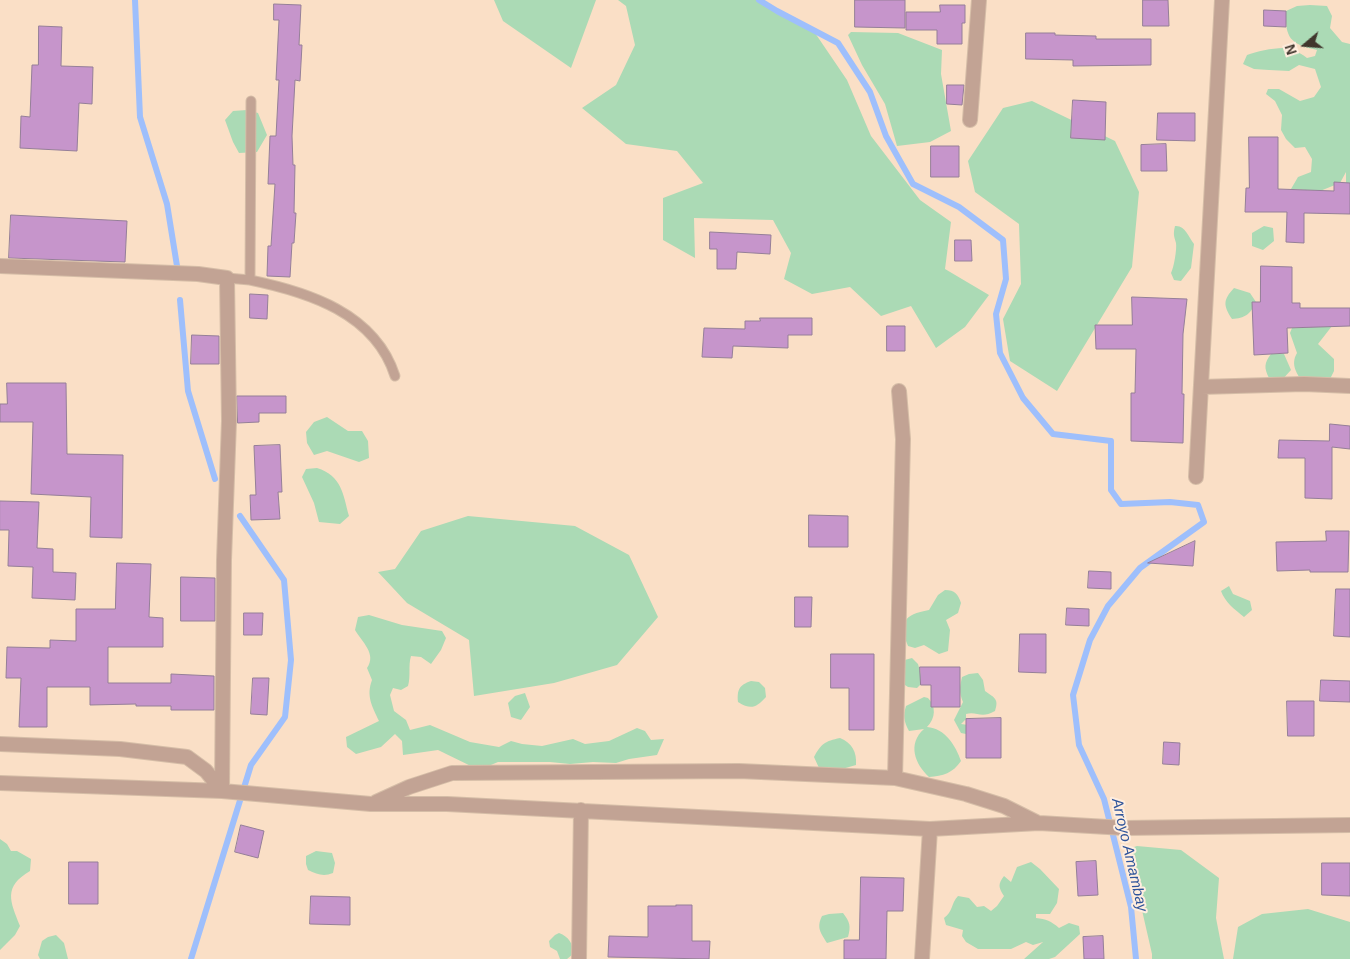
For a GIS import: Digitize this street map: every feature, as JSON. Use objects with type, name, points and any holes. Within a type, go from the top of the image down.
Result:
[{"type":"street","points":[[970,120],[979,0]]},
{"type":"street","points":[[1196,477],[1222,0]]},
{"type":"street","points":[[0,266],[198,274],[226,278],[229,421],[224,560],[229,791]]},
{"type":"street","points":[[1201,386],[1304,384],[1350,386]]},
{"type":"street","points":[[895,778],[903,439],[899,391]]},
{"type":"street","points":[[0,744],[120,749],[187,757],[229,791]]},
{"type":"street","points":[[370,804],[409,787],[452,773],[739,771],[895,778],[966,794],[1004,806],[1039,823]]},
{"type":"street","points":[[0,783],[229,791],[370,804],[447,804],[930,829],[1039,823],[1125,828],[1350,825]]},
{"type":"street","points":[[579,959],[581,810]]},
{"type":"street","points":[[922,959],[930,829]]},
{"type":"lane","points":[[250,280],[251,101]]},
{"type":"lane","points":[[226,278],[250,280],[291,290],[331,306],[353,318],[372,337],[390,360],[395,376]]},
{"type":"green space","points":[[494,0],[596,0],[571,68],[503,21]]},
{"type":"green space","points":[[618,0],[757,0],[813,30],[847,80],[871,136],[920,200],[951,222],[945,269],[989,295],[965,327],[936,348],[911,306],[881,316],[850,287],[812,294],[784,279],[791,253],[773,220],[694,218],[695,258],[663,240],[663,198],[703,183],[677,151],[626,144],[582,108],[616,85],[635,45],[626,6]]},
{"type":"green space","points":[[1297,6],[1327,6],[1332,16],[1330,28],[1342,42],[1350,44],[1350,183],[1346,183],[1346,172],[1340,183],[1320,191],[1291,189],[1298,177],[1311,172],[1312,159],[1305,147],[1295,148],[1286,139],[1281,130],[1282,115],[1275,101],[1266,94],[1268,89],[1279,89],[1300,101],[1314,97],[1321,87],[1315,69],[1299,65],[1289,71],[1254,69],[1243,64],[1247,55],[1276,49],[1292,49],[1307,58],[1315,56],[1317,50],[1301,45],[1291,38],[1288,34],[1286,20],[1286,11]]},
{"type":"green space","points":[[851,32],[898,33],[942,50],[941,74],[951,131],[930,142],[897,146],[885,104],[862,65],[848,35]]},
{"type":"green space","points":[[1032,101],[1115,141],[1139,192],[1132,267],[1057,391],[1010,361],[1003,319],[1021,284],[1019,224],[975,192],[968,161],[1003,108]]},
{"type":"green space","points":[[247,110],[258,113],[267,135],[257,152],[239,153],[225,120],[233,111]]},
{"type":"green space","points":[[1175,226],[1184,229],[1194,244],[1191,268],[1181,281],[1174,280],[1171,273],[1176,249]]},
{"type":"green space","points":[[1264,226],[1273,228],[1274,241],[1263,250],[1252,246],[1252,233]]},
{"type":"green space","points":[[1234,288],[1250,293],[1256,302],[1247,315],[1232,319],[1227,310],[1226,299]]},
{"type":"green space","points":[[1332,326],[1318,344],[1334,359],[1334,371],[1327,385],[1304,384],[1294,365],[1297,353],[1290,333],[1292,328]]},
{"type":"green space","points":[[1271,354],[1284,354],[1291,370],[1281,381],[1269,378],[1267,374],[1266,363]]},
{"type":"green space","points":[[327,417],[348,431],[362,431],[368,441],[369,458],[359,462],[327,451],[314,455],[307,443],[306,432],[314,422]]},
{"type":"green space","points":[[317,468],[332,476],[343,493],[349,516],[340,524],[319,522],[314,503],[302,477],[306,469]]},
{"type":"green space","points":[[468,516],[575,526],[629,555],[658,617],[617,665],[554,683],[474,696],[469,640],[407,603],[378,572],[395,569],[421,531]]},
{"type":"green space","points":[[1229,586],[1233,594],[1250,601],[1252,610],[1244,617],[1230,605],[1221,591]]},
{"type":"green space","points":[[945,590],[956,593],[961,603],[958,613],[946,620],[950,630],[948,651],[939,654],[924,645],[915,648],[908,646],[904,631],[905,621],[913,614],[929,610],[938,595]]},
{"type":"green space","points":[[369,615],[402,625],[442,631],[446,638],[441,650],[431,664],[421,657],[411,656],[408,686],[401,690],[393,688],[390,695],[394,711],[406,720],[410,730],[430,725],[470,742],[499,747],[511,741],[542,746],[573,739],[585,744],[609,741],[637,728],[645,731],[651,740],[664,739],[657,755],[616,763],[498,762],[479,770],[438,750],[403,755],[402,741],[395,734],[381,747],[356,754],[347,747],[346,737],[379,721],[372,706],[370,696],[372,680],[367,668],[370,663],[369,653],[355,630],[358,617]]},
{"type":"green space","points":[[912,658],[918,664],[923,682],[917,688],[908,687],[902,683],[901,661]]},
{"type":"green space","points":[[978,673],[983,680],[985,691],[994,697],[997,704],[995,711],[990,713],[983,715],[966,714],[966,719],[961,724],[968,725],[969,732],[966,734],[961,733],[954,720],[963,702],[960,690],[962,677]]},
{"type":"green space","points":[[751,681],[759,682],[765,688],[766,697],[753,707],[738,702],[741,686]]},
{"type":"green space","points":[[525,693],[530,707],[521,720],[511,717],[508,703],[515,696]]},
{"type":"green space","points":[[924,697],[931,701],[934,708],[932,720],[927,727],[939,731],[949,739],[961,761],[955,768],[939,776],[929,777],[920,766],[915,754],[914,747],[916,741],[924,729],[909,731],[905,722],[906,706]]},
{"type":"green space","points":[[840,738],[848,742],[853,748],[856,756],[856,765],[842,769],[819,768],[814,757],[819,749],[827,742]]},
{"type":"green space","points":[[0,839],[7,844],[11,851],[17,851],[31,859],[30,871],[16,883],[11,895],[20,926],[15,935],[0,950]]},
{"type":"green space","points":[[1137,846],[1181,850],[1219,878],[1216,918],[1224,959],[1152,959],[1128,849]]},
{"type":"green space","points":[[316,851],[332,853],[335,863],[333,873],[323,875],[308,870],[306,856]]},
{"type":"green space","points":[[1031,862],[1059,889],[1057,903],[1050,914],[1036,914],[1036,918],[1048,921],[1059,928],[1069,923],[1079,926],[1080,934],[1055,957],[1049,959],[1024,959],[1043,942],[1033,945],[1026,942],[1011,949],[978,949],[966,942],[962,936],[963,930],[946,925],[944,918],[949,913],[958,896],[969,898],[977,907],[984,906],[991,911],[1004,896],[999,886],[1004,876],[1011,882],[1017,867]]},
{"type":"green space","points":[[1308,909],[1350,922],[1350,959],[1233,959],[1238,927],[1262,914]]},
{"type":"green space","points":[[843,913],[849,924],[848,937],[827,943],[819,927],[822,916]]},
{"type":"green space","points":[[559,933],[570,941],[572,947],[573,954],[567,959],[560,959],[557,951],[550,947],[549,941]]},
{"type":"green space","points":[[56,935],[64,943],[68,959],[40,959],[38,955],[42,941]]},
{"type":"building","points":[[855,0],[905,0],[905,28],[855,27]]},
{"type":"building","points":[[1143,0],[1168,0],[1169,26],[1143,26]]},
{"type":"building","points":[[274,4],[301,5],[299,45],[302,45],[300,81],[295,80],[292,136],[293,165],[295,165],[294,213],[296,213],[290,277],[267,276],[268,246],[271,246],[275,184],[268,184],[270,136],[276,136],[279,80],[276,80],[279,20],[274,20]]},
{"type":"building","points":[[940,5],[965,5],[965,23],[962,23],[962,44],[937,44],[937,30],[906,30],[906,12],[940,12]]},
{"type":"building","points":[[1264,10],[1286,11],[1286,27],[1264,26]]},
{"type":"building","points":[[39,26],[62,27],[61,66],[93,67],[92,104],[79,103],[77,151],[20,148],[21,116],[30,117],[32,65],[38,65]]},
{"type":"building","points":[[1026,33],[1096,36],[1096,39],[1151,39],[1151,65],[1073,66],[1073,60],[1026,59]]},
{"type":"building","points":[[947,85],[964,85],[962,105],[947,104]]},
{"type":"building","points":[[1073,100],[1106,102],[1105,140],[1071,138]]},
{"type":"building","points":[[1158,113],[1195,113],[1195,141],[1157,140]]},
{"type":"building","points":[[1249,137],[1278,137],[1278,189],[1334,191],[1334,182],[1350,183],[1350,214],[1304,213],[1304,243],[1286,242],[1287,212],[1245,212],[1246,188],[1249,188]]},
{"type":"building","points":[[1166,144],[1167,171],[1141,171],[1141,145]]},
{"type":"building","points":[[931,146],[959,146],[959,177],[931,177]]},
{"type":"building","points":[[11,215],[127,221],[125,262],[9,258]]},
{"type":"building","points":[[710,232],[771,235],[770,254],[737,252],[736,269],[717,269],[717,249],[710,249]]},
{"type":"building","points":[[955,240],[971,240],[972,261],[955,261]]},
{"type":"building","points":[[1261,266],[1292,267],[1292,303],[1300,303],[1300,308],[1350,308],[1350,326],[1287,328],[1288,353],[1254,355],[1252,302],[1260,302]]},
{"type":"building","points":[[250,294],[268,295],[267,319],[250,318]]},
{"type":"building","points":[[1132,297],[1187,299],[1183,334],[1183,443],[1131,441],[1131,393],[1135,393],[1136,349],[1096,349],[1095,325],[1132,325]]},
{"type":"building","points":[[760,318],[812,318],[812,335],[788,335],[788,348],[733,346],[732,358],[702,357],[704,328],[745,329],[745,321],[760,321]]},
{"type":"building","points":[[887,326],[905,326],[905,351],[887,351]]},
{"type":"building","points":[[192,335],[219,336],[219,364],[191,364]]},
{"type":"building","points":[[7,383],[66,383],[67,454],[123,455],[122,538],[90,537],[91,497],[31,494],[33,422],[0,422],[0,404],[7,404]]},
{"type":"building","points":[[237,396],[286,396],[286,413],[259,413],[259,422],[238,423]]},
{"type":"building","points":[[1330,424],[1350,426],[1350,449],[1332,447],[1332,499],[1305,498],[1305,458],[1278,458],[1279,440],[1329,441]]},
{"type":"building","points":[[280,445],[282,492],[278,492],[280,519],[251,520],[250,495],[256,495],[254,446]]},
{"type":"building","points":[[0,501],[39,502],[37,548],[53,549],[53,572],[76,573],[75,600],[32,598],[33,567],[8,566],[9,530],[0,530]]},
{"type":"building","points":[[809,515],[848,516],[848,547],[809,547]]},
{"type":"building","points":[[1326,531],[1349,531],[1348,572],[1277,571],[1276,542],[1326,541]]},
{"type":"building","points":[[1195,541],[1193,566],[1148,563]]},
{"type":"building","points":[[117,563],[151,564],[149,617],[163,618],[163,647],[108,647],[108,683],[171,683],[171,674],[214,676],[214,710],[171,710],[171,706],[136,706],[136,704],[90,705],[90,687],[47,687],[47,727],[19,727],[21,678],[6,678],[7,647],[50,648],[50,640],[76,641],[76,609],[115,609]]},
{"type":"building","points":[[1089,571],[1111,572],[1111,589],[1088,588]]},
{"type":"building","points":[[181,577],[215,578],[215,621],[181,621]]},
{"type":"building","points":[[1336,589],[1350,589],[1350,637],[1334,636]]},
{"type":"building","points":[[795,597],[812,597],[811,627],[795,627]]},
{"type":"building","points":[[1067,608],[1089,609],[1089,626],[1066,625]]},
{"type":"building","points":[[244,613],[263,613],[262,635],[244,635]]},
{"type":"building","points":[[1020,634],[1046,634],[1046,673],[1019,672]]},
{"type":"building","points":[[831,654],[874,654],[874,730],[849,730],[849,688],[831,688]]},
{"type":"building","points":[[920,667],[960,667],[960,707],[931,707],[931,685],[921,685]]},
{"type":"building","points":[[253,678],[269,678],[267,715],[251,714]]},
{"type":"building","points":[[1321,680],[1350,681],[1350,702],[1320,701]]},
{"type":"building","points":[[1287,701],[1314,701],[1314,736],[1288,736]]},
{"type":"building","points":[[1001,718],[1001,758],[966,758],[966,719]]},
{"type":"building","points":[[1164,742],[1180,743],[1179,765],[1163,764]]},
{"type":"building","points":[[241,825],[264,831],[258,858],[235,852]]},
{"type":"building","points":[[1096,861],[1098,895],[1078,896],[1076,862]]},
{"type":"building","points":[[69,862],[98,862],[98,904],[69,904]]},
{"type":"building","points":[[1322,863],[1350,863],[1350,896],[1322,895]]},
{"type":"building","points":[[861,877],[904,878],[903,911],[887,911],[886,959],[844,959],[844,940],[859,940]]},
{"type":"building","points":[[311,896],[350,897],[350,925],[310,924]]},
{"type":"building","points":[[692,905],[692,941],[710,941],[709,959],[608,957],[609,936],[648,937],[648,906]]},
{"type":"building","points":[[1103,936],[1104,959],[1084,959],[1083,937]]},
{"type":"waterway","points":[[135,0],[140,117],[167,204],[177,266]]},
{"type":"waterway","name":"Arroyo Amambay","points":[[759,0],[838,43],[870,92],[886,136],[913,184],[959,207],[1003,240],[1006,279],[996,314],[1000,353],[1023,398],[1053,434],[1111,441],[1111,490],[1121,504],[1170,502],[1198,505],[1204,522],[1140,568],[1108,606],[1090,640],[1073,695],[1079,745],[1104,799],[1131,907],[1136,959]]},
{"type":"waterway","points":[[180,300],[188,391],[215,479]]},
{"type":"waterway","points":[[191,959],[251,765],[285,717],[291,660],[284,580],[240,516]]}]
